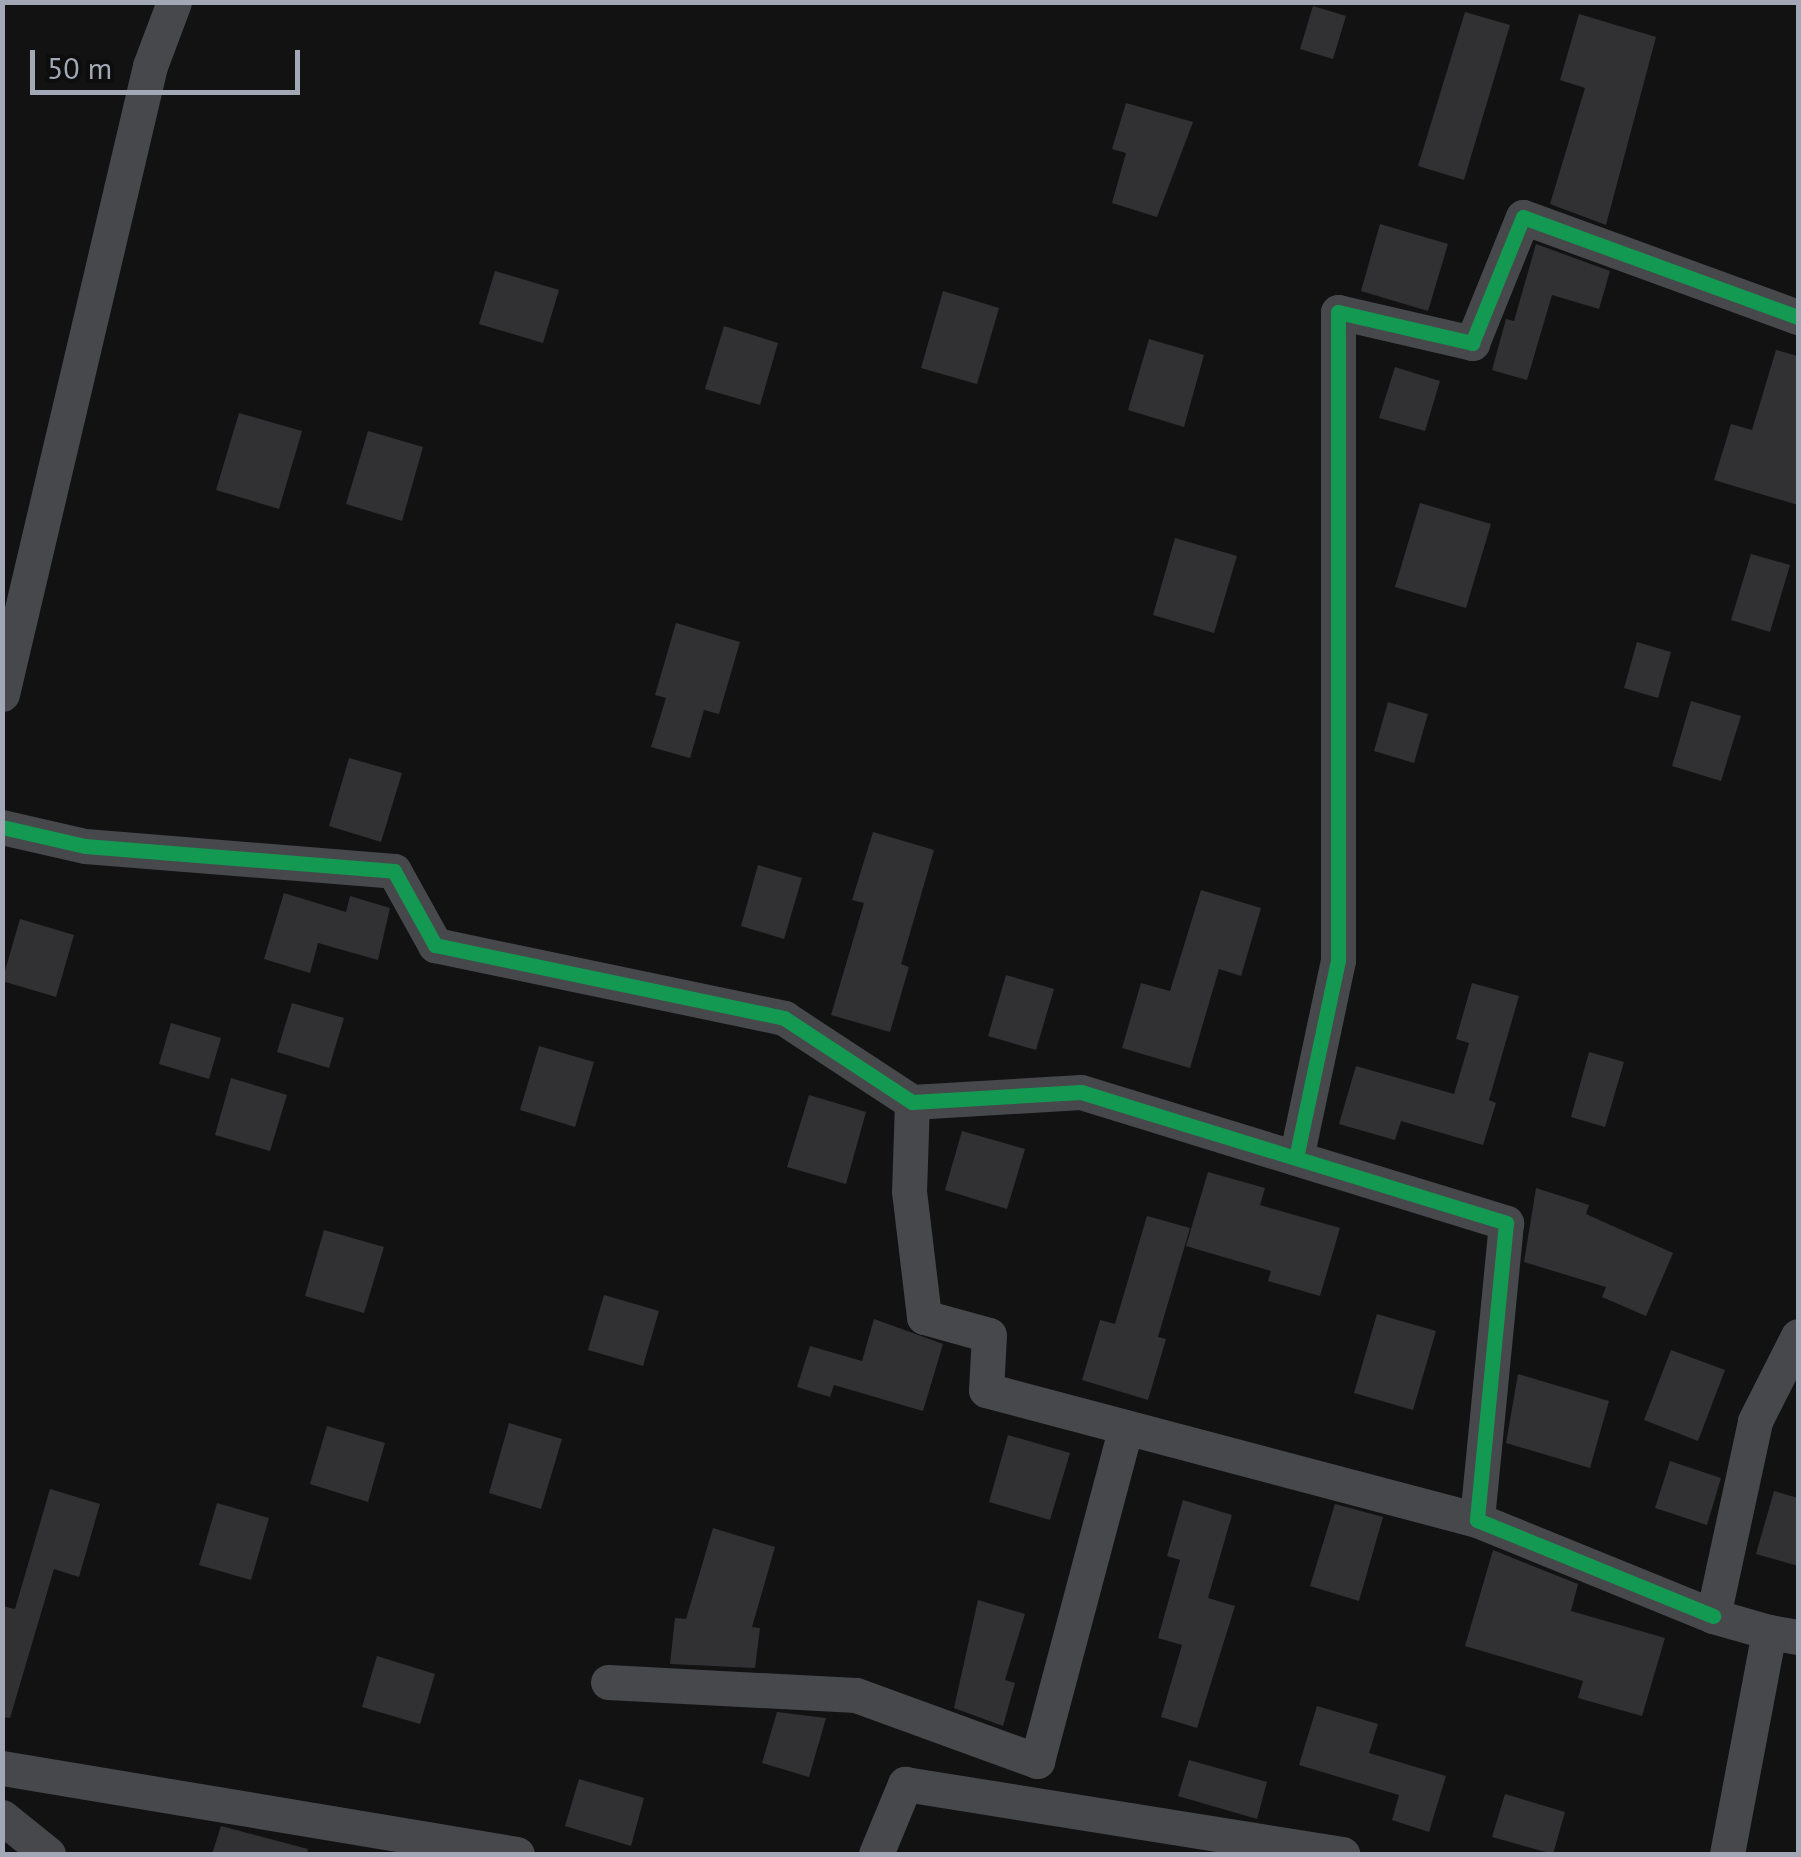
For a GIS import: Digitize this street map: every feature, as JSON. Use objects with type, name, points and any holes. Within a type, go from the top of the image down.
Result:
[{"type":"street","points":[[2,694],[150,66],[174,2]]},
{"type":"street","points":[[1296,1158],[1338,960],[1338,312],[1472,343],[1523,217],[1798,317]]},
{"type":"street","points":[[2,827],[86,846],[394,871],[436,944],[784,1018],[912,1102],[1081,1092],[1506,1223],[1478,1520]]},
{"type":"street","points":[[912,1102],[909,1191],[924,1316],[989,1336],[986,1390],[1478,1520],[1713,1616],[1784,1634],[1727,1854]]},
{"type":"street","points":[[1713,1616],[1754,1421],[1798,1336]]},
{"type":"street","points":[[608,1682],[856,1695],[1037,1761],[1126,1430]]},
{"type":"street","points":[[2,1768],[517,1854]]},
{"type":"street","points":[[876,1854],[905,1784],[1342,1854]]},
{"type":"street","points":[[2,1817],[48,1854]]},
{"type":"building","points":[[1313,6],[1346,16],[1333,59],[1300,49]]},
{"type":"building","points":[[1465,12],[1510,25],[1464,180],[1418,166]]},
{"type":"building","points":[[1579,14],[1656,37],[1606,225],[1550,204],[1585,88],[1560,80]]},
{"type":"building","points":[[1126,103],[1193,122],[1157,217],[1112,203],[1126,153],[1112,149]]},
{"type":"building","points":[[1380,224],[1448,244],[1428,311],[1361,291]]},
{"type":"building","points":[[1536,244],[1610,271],[1599,309],[1552,295],[1527,380],[1492,370],[1506,319],[1514,321]]},
{"type":"building","points":[[495,271],[559,290],[543,343],[479,324]]},
{"type":"building","points":[[943,291],[999,308],[977,384],[921,368]]},
{"type":"building","points":[[724,326],[778,343],[760,405],[705,389]]},
{"type":"building","points":[[1149,339],[1204,355],[1184,427],[1128,410]]},
{"type":"building","points":[[1776,350],[1798,356],[1798,505],[1714,480],[1731,424],[1752,430]]},
{"type":"building","points":[[1395,367],[1440,381],[1425,431],[1379,418]]},
{"type":"building","points":[[239,413],[302,431],[279,509],[216,490]]},
{"type":"building","points":[[368,431],[423,447],[402,521],[346,504]]},
{"type":"building","points":[[1420,503],[1491,524],[1466,608],[1395,587]]},
{"type":"building","points":[[1175,538],[1237,556],[1214,633],[1153,615]]},
{"type":"building","points":[[1751,554],[1790,565],[1770,632],[1731,620]]},
{"type":"building","points":[[676,623],[740,642],[719,714],[704,710],[690,758],[651,747],[666,698],[655,695]]},
{"type":"building","points":[[1637,642],[1671,652],[1658,698],[1624,688]]},
{"type":"building","points":[[1691,701],[1741,716],[1721,781],[1672,766]]},
{"type":"building","points":[[1388,702],[1428,714],[1414,763],[1374,751]]},
{"type":"building","points":[[349,758],[402,773],[381,842],[329,826]]},
{"type":"building","points":[[873,832],[934,850],[901,964],[909,967],[890,1032],[831,1015],[864,903],[852,900]]},
{"type":"building","points":[[758,865],[802,878],[784,939],[741,926]]},
{"type":"building","points":[[1201,890],[1261,908],[1241,976],[1219,969],[1190,1068],[1122,1048],[1141,983],[1170,991]]},
{"type":"building","points":[[284,893],[346,912],[350,896],[390,908],[378,960],[318,943],[310,973],[264,959]]},
{"type":"building","points":[[20,919],[74,935],[56,997],[2,981]]},
{"type":"building","points":[[1006,975],[1054,989],[1036,1050],[988,1036]]},
{"type":"building","points":[[1472,983],[1519,996],[1489,1100],[1496,1103],[1483,1145],[1401,1121],[1395,1140],[1339,1124],[1356,1066],[1454,1094],[1469,1043],[1456,1039]]},
{"type":"building","points":[[292,1003],[344,1018],[329,1068],[277,1052]]},
{"type":"building","points":[[171,1023],[221,1038],[209,1079],[159,1064]]},
{"type":"building","points":[[539,1046],[594,1062],[575,1127],[520,1110]]},
{"type":"building","points":[[1589,1052],[1624,1062],[1605,1127],[1571,1117]]},
{"type":"building","points":[[231,1078],[287,1095],[270,1151],[215,1135]]},
{"type":"building","points":[[809,1095],[866,1112],[846,1184],[787,1167]]},
{"type":"building","points":[[962,1131],[1025,1149],[1007,1209],[945,1190]]},
{"type":"building","points":[[1208,1172],[1265,1188],[1260,1205],[1340,1228],[1320,1296],[1268,1281],[1271,1271],[1186,1246]]},
{"type":"building","points":[[1536,1188],[1589,1205],[1586,1214],[1673,1253],[1646,1316],[1602,1297],[1606,1287],[1524,1262]]},
{"type":"building","points":[[1147,1216],[1190,1228],[1158,1337],[1166,1339],[1148,1400],[1082,1380],[1100,1320],[1115,1324]]},
{"type":"building","points":[[324,1230],[384,1247],[364,1313],[305,1296]]},
{"type":"building","points":[[604,1295],[659,1311],[643,1366],[588,1350]]},
{"type":"building","points":[[1377,1314],[1436,1331],[1413,1410],[1354,1393]]},
{"type":"building","points":[[874,1319],[943,1344],[923,1411],[834,1385],[830,1397],[797,1387],[810,1346],[862,1361]]},
{"type":"building","points":[[1671,1350],[1725,1370],[1698,1441],[1644,1420]]},
{"type":"building","points":[[1518,1374],[1609,1401],[1590,1468],[1506,1443]]},
{"type":"building","points":[[509,1423],[562,1439],[541,1509],[489,1493]]},
{"type":"building","points":[[327,1426],[385,1443],[368,1502],[310,1484]]},
{"type":"building","points":[[1008,1435],[1070,1453],[1050,1520],[989,1502]]},
{"type":"building","points":[[1670,1461],[1721,1478],[1707,1525],[1655,1508]]},
{"type":"building","points":[[50,1489],[100,1504],[79,1577],[54,1569],[10,1718],[2,1717],[2,1606],[15,1609]]},
{"type":"building","points":[[1774,1491],[1798,1498],[1798,1566],[1756,1554]]},
{"type":"building","points":[[1183,1500],[1232,1515],[1208,1598],[1235,1606],[1197,1728],[1161,1717],[1182,1645],[1158,1638],[1180,1560],[1167,1556]]},
{"type":"building","points":[[217,1503],[269,1518],[251,1580],[199,1565]]},
{"type":"building","points":[[1335,1504],[1383,1517],[1359,1601],[1310,1586]]},
{"type":"building","points":[[713,1528],[775,1547],[752,1627],[760,1628],[755,1668],[670,1664],[675,1618],[686,1619]]},
{"type":"building","points":[[1493,1550],[1578,1584],[1571,1611],[1665,1638],[1642,1716],[1578,1698],[1583,1681],[1465,1646]]},
{"type":"building","points":[[978,1600],[1025,1614],[1005,1680],[1015,1683],[1003,1726],[954,1708]]},
{"type":"building","points":[[377,1656],[435,1674],[420,1724],[362,1707]]},
{"type":"building","points":[[1317,1706],[1378,1724],[1369,1753],[1446,1776],[1429,1832],[1392,1820],[1399,1795],[1299,1765]]},
{"type":"building","points":[[777,1712],[826,1718],[809,1777],[762,1763]]},
{"type":"building","points":[[1189,1760],[1267,1782],[1257,1819],[1178,1796]]},
{"type":"building","points":[[579,1779],[644,1798],[631,1846],[565,1826]]},
{"type":"building","points":[[1505,1794],[1565,1812],[1553,1854],[1492,1837]]},
{"type":"building","points":[[221,1826],[308,1849],[307,1854],[212,1854]]},
{"type":"cycle path","points":[[1296,1158],[1338,960],[1338,312],[1472,343],[1523,217],[1798,317]]},
{"type":"cycle path","points":[[2,827],[85,846],[394,871],[435,945],[784,1018],[912,1102],[1081,1092],[1506,1223],[1477,1520],[1713,1616]]}]
